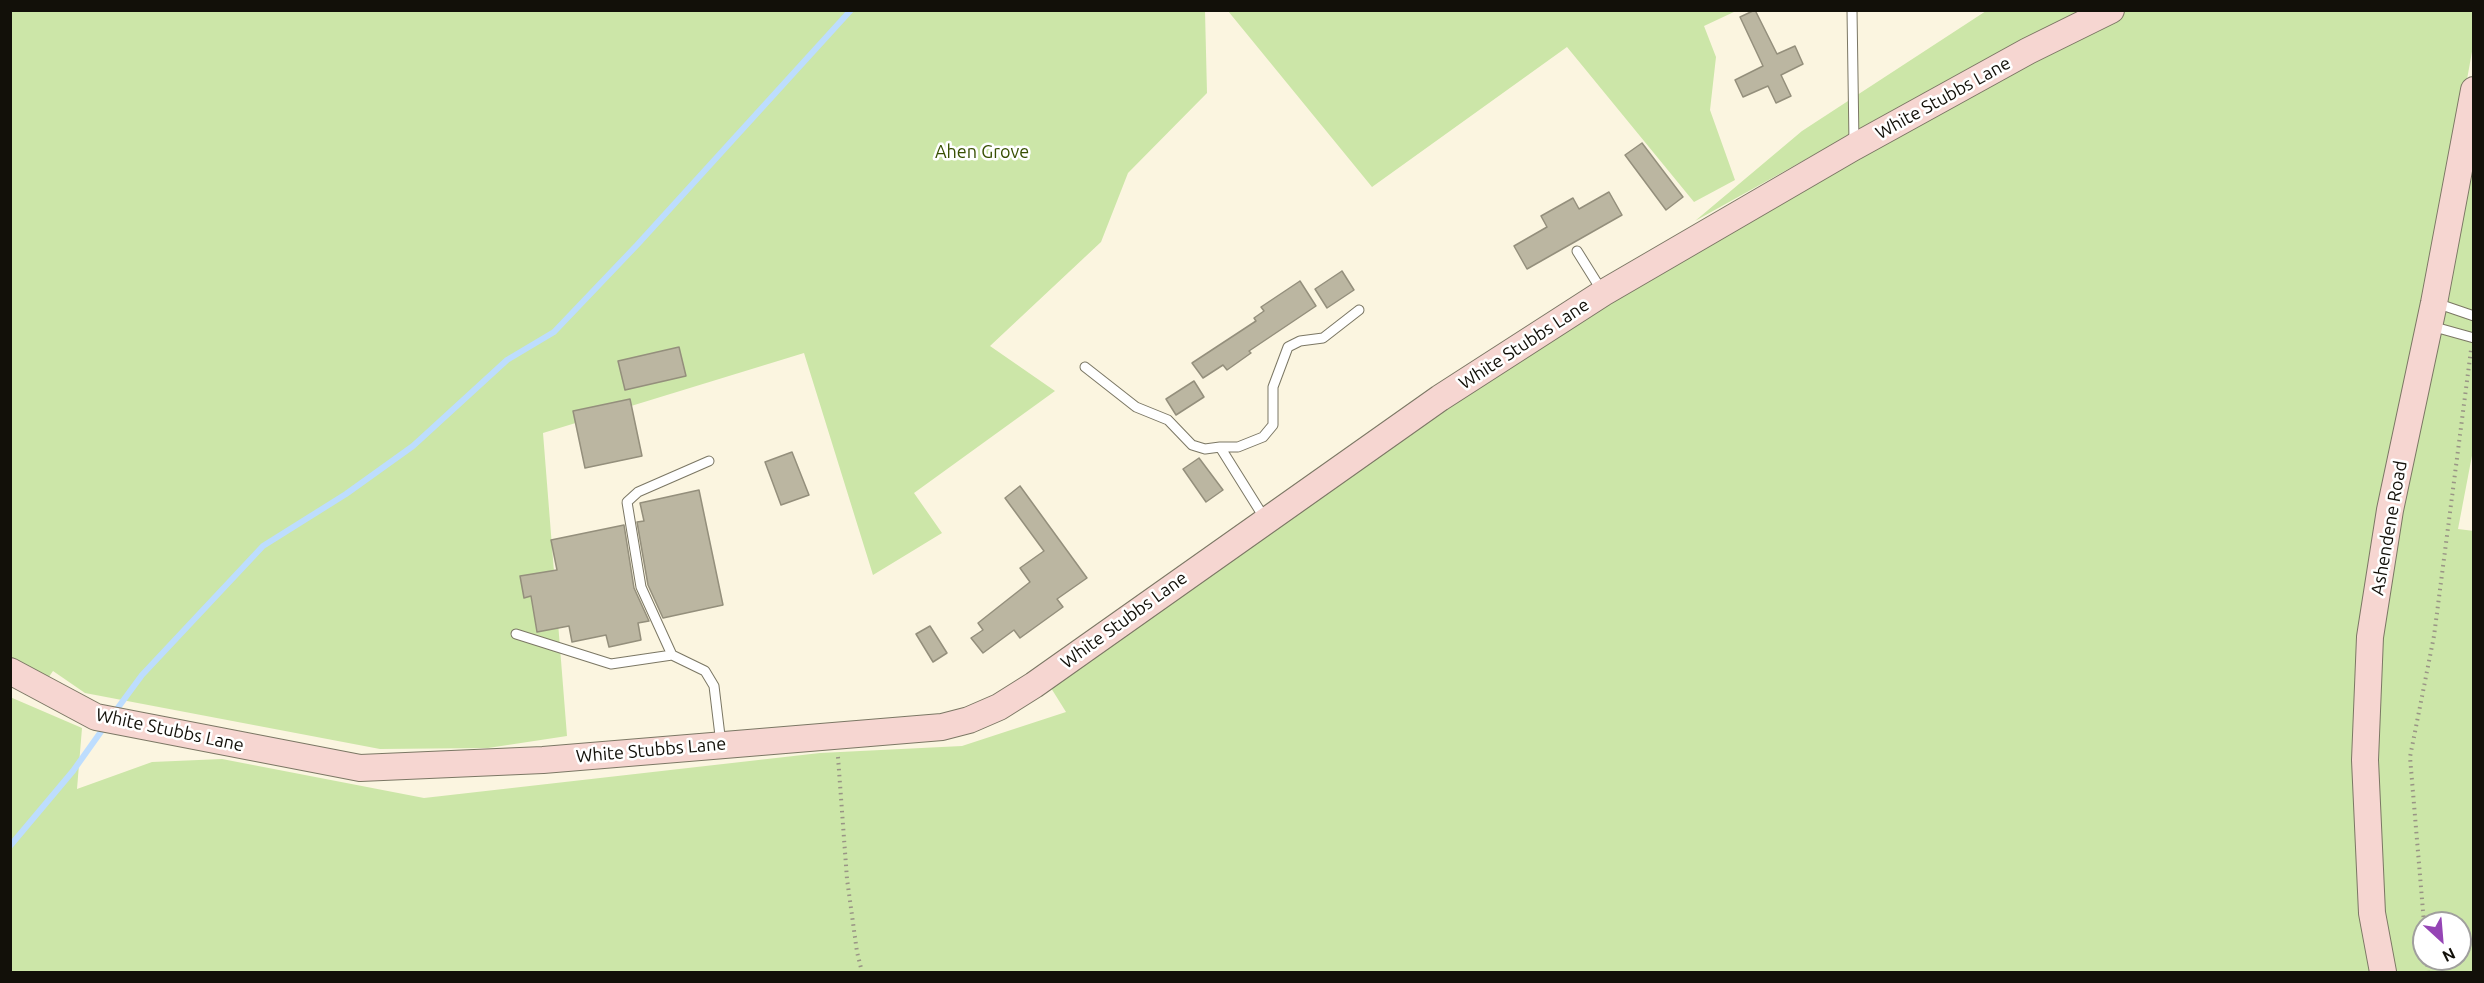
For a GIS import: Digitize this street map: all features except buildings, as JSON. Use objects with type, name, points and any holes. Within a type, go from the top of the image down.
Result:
[{"type":"street","name":"White Stubbs Lane","points":[[10,671],[96,717],[360,768],[543,760],[942,727],[969,720],[999,707],[1034,685],[1264,519],[1440,398],[1603,293],[1854,147],[2028,51],[2111,10]]},
{"type":"street","name":"Ashendene Road","points":[[2383,972],[2372,913],[2365,760],[2370,637],[2390,510],[2474,90]]},
{"type":"lane","points":[[1852,10],[1854,147]]},
{"type":"lane","points":[[1577,251],[1603,293]]},
{"type":"lane","points":[[1085,367],[1136,407],[1168,420],[1192,445],[1205,449],[1238,447],[1263,437],[1273,425],[1273,387],[1288,347],[1300,341],[1323,338],[1359,310]]},
{"type":"lane","points":[[2431,314],[2474,316]]},
{"type":"lane","points":[[2431,314],[2473,338]]},
{"type":"lane","points":[[1220,447],[1264,519]]},
{"type":"lane","points":[[672,655],[641,587],[627,502],[638,492],[709,460]]},
{"type":"lane","points":[[516,634],[611,664],[672,655],[705,670],[714,686],[721,744]]},
{"type":"path","points":[[2423,911],[2410,757],[2434,636],[2473,338]]},
{"type":"path","points":[[836,735],[847,879],[862,972]]},
{"type":"green space","name":"Ahen Grove","points":[[10,11],[1205,11],[1207,93],[1128,173],[1101,242],[990,346],[1055,391],[914,493],[942,533],[873,575],[804,353],[543,433],[567,736],[488,748],[380,749],[85,693],[53,671],[44,684],[11,664]]},
{"type":"green space","points":[[1228,11],[1736,11],[1704,26],[1716,57],[1710,110],[1735,180],[1694,202],[1567,47],[1372,187]]},
{"type":"green space","points":[[1986,11],[2094,11],[1957,75],[1695,221],[1802,131]]},
{"type":"green space","points":[[2125,11],[2473,11],[2473,46],[2424,319],[2371,582],[2374,972],[11,972],[10,697],[82,728],[77,789],[152,762],[222,759],[424,798],[820,753],[962,746],[1066,712],[1051,688],[1522,357],[1704,246],[2027,58]]},
{"type":"green space","points":[[2473,152],[2474,445],[2458,529],[2474,531],[2473,972],[2391,972],[2378,896],[2373,781],[2382,631],[2405,477]]},
{"type":"waterway","points":[[114,713],[142,675],[263,546],[346,494],[413,446],[507,360],[554,332],[637,245],[851,10]]},
{"type":"waterway","points":[[10,846],[73,771],[105,726]]}]
